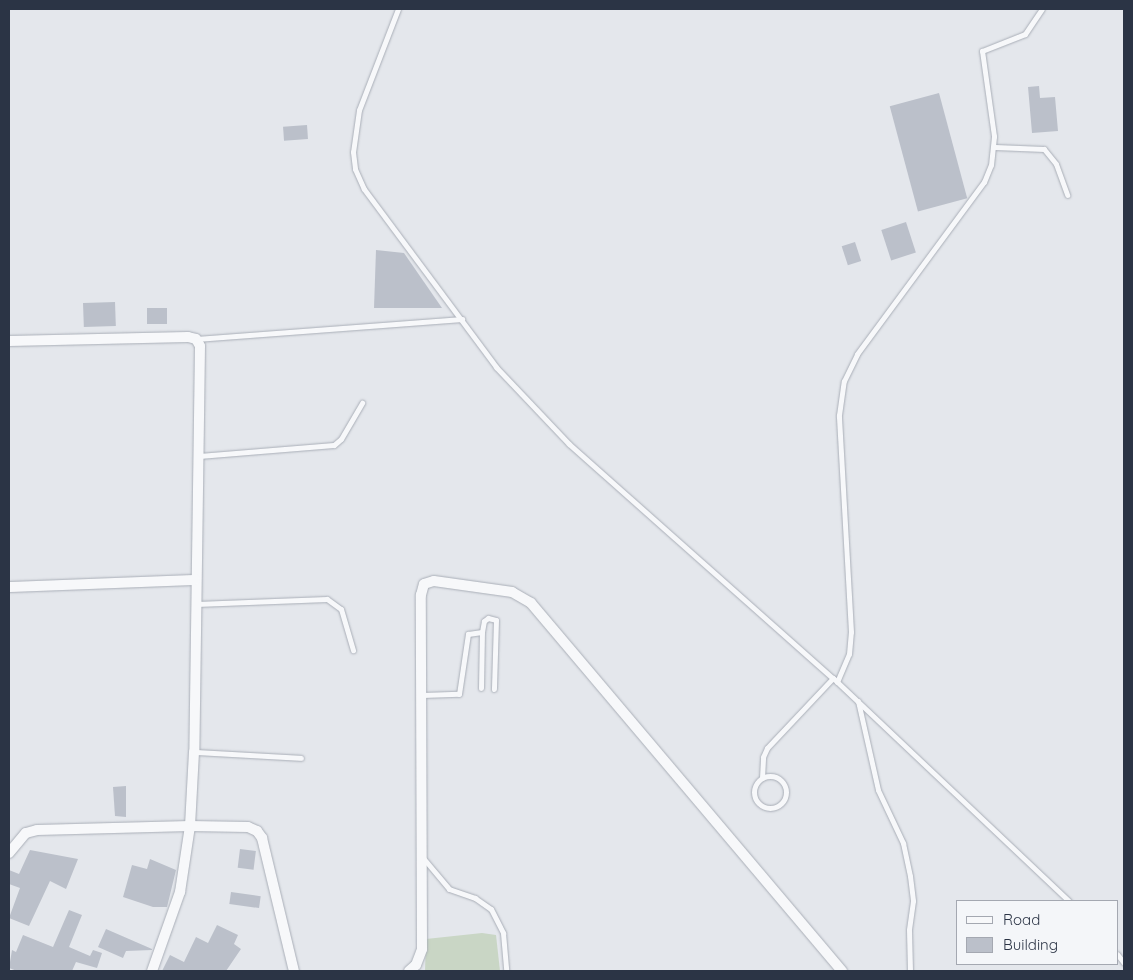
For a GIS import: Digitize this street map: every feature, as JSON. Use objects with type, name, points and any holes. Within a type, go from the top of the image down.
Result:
[{"type":"street","points":[[9,341],[188,337],[196,339],[200,346],[195,580],[194,752],[190,826],[180,892],[152,971]]},
{"type":"street","points":[[9,587],[195,580]]},
{"type":"street","points":[[409,971],[416,965],[422,949],[421,595],[424,584],[434,581],[512,592],[531,603],[842,971]]},
{"type":"street","points":[[9,853],[26,833],[37,830],[190,826],[248,827],[256,831],[262,838],[294,971]]},
{"type":"lane","points":[[398,9],[358,110],[353,152],[355,169],[364,188],[496,367],[569,444],[858,701],[1068,900]]},
{"type":"lane","points":[[762,778],[781,781],[786,798],[778,807],[762,806],[755,796],[756,786],[762,778],[762,757],[767,748],[835,680],[851,638],[839,415],[844,381],[857,354],[984,182],[995,147],[982,51],[1025,34],[1042,9]]},
{"type":"lane","points":[[995,147],[1044,149],[1056,164],[1067,194]]},
{"type":"lane","points":[[196,339],[462,319]]},
{"type":"lane","points":[[199,456],[334,445],[341,439],[362,403]]},
{"type":"lane","points":[[196,604],[327,599],[341,609],[353,650]]},
{"type":"lane","points":[[481,688],[482,632],[485,619],[496,619],[494,690]]},
{"type":"lane","points":[[421,696],[459,694],[468,634],[482,632]]},
{"type":"lane","points":[[858,701],[878,790],[903,844],[910,876],[913,901],[909,930],[910,971]]},
{"type":"lane","points":[[194,752],[301,758]]},
{"type":"lane","points":[[421,855],[449,888],[475,898],[491,909],[503,933],[506,971]]},
{"type":"green space","points":[[482,933],[496,935],[500,971],[425,971],[426,939]]},
{"type":"building","points":[[1039,86],[1040,98],[1055,97],[1058,131],[1032,133],[1028,87]]},
{"type":"building","points":[[939,93],[967,198],[918,211],[890,106]]},
{"type":"building","points":[[307,125],[308,139],[284,141],[283,127]]},
{"type":"building","points":[[906,222],[916,252],[891,260],[881,230]]},
{"type":"building","points":[[855,242],[861,261],[848,265],[842,246]]},
{"type":"building","points":[[376,250],[404,253],[442,308],[374,308]]},
{"type":"building","points":[[115,302],[116,326],[84,327],[83,303]]},
{"type":"building","points":[[147,308],[167,308],[167,324],[147,324]]},
{"type":"building","points":[[126,786],[126,817],[115,816],[113,787]]},
{"type":"building","points":[[240,849],[256,851],[254,870],[238,868]]},
{"type":"building","points":[[30,850],[78,859],[66,889],[50,881],[29,926],[9,918],[20,888],[9,884],[9,870],[19,874]]},
{"type":"building","points":[[150,859],[176,870],[167,907],[153,907],[123,897],[132,865],[147,869]]},
{"type":"building","points":[[231,892],[261,896],[259,908],[229,904]]},
{"type":"building","points":[[69,910],[82,915],[69,947],[90,956],[93,950],[102,953],[97,968],[76,962],[72,971],[17,971],[9,968],[12,950],[16,952],[23,935],[53,947]]},
{"type":"building","points":[[217,925],[238,935],[234,944],[241,949],[226,971],[162,971],[170,955],[184,962],[196,937],[208,943]]},
{"type":"building","points":[[106,929],[152,950],[126,951],[123,958],[98,947]]}]
